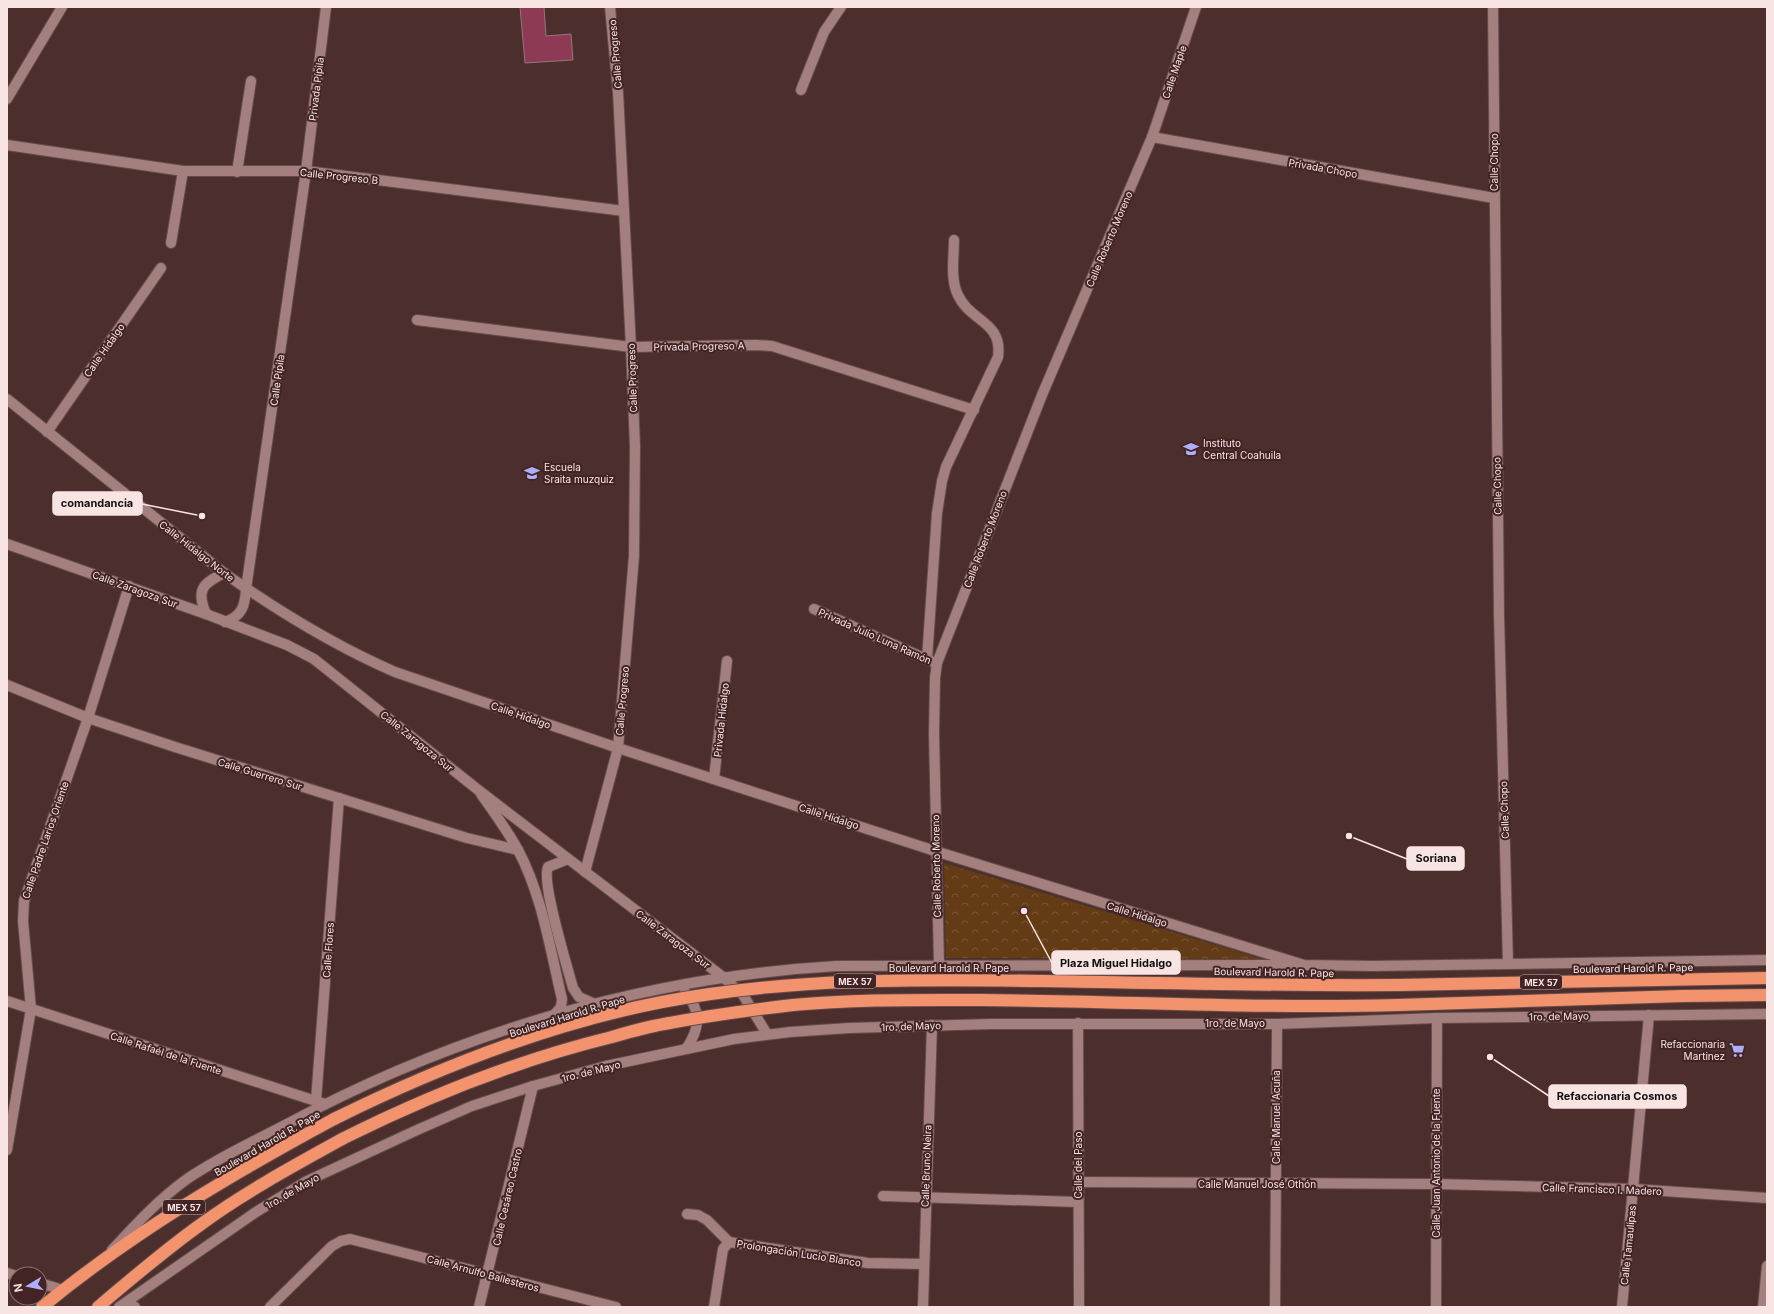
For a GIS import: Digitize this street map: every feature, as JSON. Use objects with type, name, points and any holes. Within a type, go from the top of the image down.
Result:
[{"type":"highway","name":"Boulevard Harold R. Pape","points":[[42,1307],[105,1258],[268,1154],[382,1095],[446,1069],[573,1024],[663,1002],[734,991],[820,982],[947,979],[1398,985],[1684,978],[1767,978]]},
{"type":"highway","name":"MEX 57","points":[[98,1307],[139,1272],[201,1224],[276,1176],[344,1138],[392,1114],[452,1088],[518,1064],[582,1044],[662,1024],[744,1011],[847,1001],[1068,1001],[1351,1006],[1683,996],[1767,995]]},
{"type":"street","points":[[7,99],[62,7]]},
{"type":"street","name":"Privada Pípila","points":[[306,171],[326,7]]},
{"type":"street","name":"Calle Progreso","points":[[585,872],[618,748],[634,556],[634,447],[631,347],[618,92],[610,7]]},
{"type":"street","points":[[801,90],[824,32],[841,7]]},
{"type":"street","name":"Calle Maple","points":[[1152,137],[1196,7]]},
{"type":"street","name":"Calle Chopo","points":[[1493,7],[1499,615],[1508,964]]},
{"type":"street","points":[[237,172],[251,81]]},
{"type":"street","name":"Privada Chopo","points":[[1152,137],[1494,198]]},
{"type":"street","name":"Calle Roberto Moreno","points":[[939,964],[935,851],[935,678],[932,661],[1042,395],[1152,137]]},
{"type":"street","name":"Calle Progreso B","points":[[7,145],[183,171],[306,171],[624,211]]},
{"type":"street","points":[[171,243],[183,171]]},
{"type":"street","name":"Calle Pípila","points":[[246,589],[306,171]]},
{"type":"street","points":[[932,661],[939,495],[946,467],[998,357],[999,348],[993,330],[963,304],[958,296],[954,276],[954,240]]},
{"type":"street","name":"Calle Hidalgo","points":[[47,432],[161,268]]},
{"type":"street","name":"Privada Progreso A","points":[[417,320],[631,347],[772,346],[974,410]]},
{"type":"street","name":"Calle Hidalgo Norte","points":[[7,399],[224,573],[246,589],[339,646]]},
{"type":"street","name":"Calle Zaragoza Sur","points":[[7,544],[206,614],[287,646],[314,659],[477,789],[723,976],[744,995],[767,1034]]},
{"type":"street","points":[[206,614],[202,604],[202,590],[210,581],[224,573]]},
{"type":"street","name":"Calle Padre Larios Oriente","points":[[7,1150],[31,1009],[23,921],[24,901],[88,718],[129,586]]},
{"type":"street","points":[[225,622],[235,618],[242,611],[246,589]]},
{"type":"street","name":"Privada Julio Luna Ramón","points":[[814,609],[932,661]]},
{"type":"street","name":"Calle Hidalgo","points":[[339,646],[395,672],[618,748],[935,851],[1304,965],[1325,966],[1767,960]]},
{"type":"street","name":"Privada Hidalgo","points":[[714,779],[727,661]]},
{"type":"street","name":"Calle Guerrero Sur","points":[[7,685],[88,718],[175,748],[467,838],[518,850]]},
{"type":"street","points":[[477,789],[502,823],[518,850],[527,870],[547,934],[562,999],[561,1007],[554,1015]]},
{"type":"street","name":"Calle Flores","points":[[321,1102],[340,798]]},
{"type":"street","points":[[568,859],[548,867],[546,877],[573,988],[579,997],[595,1004]]},
{"type":"street","points":[[105,1258],[144,1215],[189,1178],[321,1102],[453,1048],[554,1015],[595,1004],[723,976],[788,969],[837,966],[939,964],[1304,965]]},
{"type":"street","points":[[674,987],[684,991],[692,1001],[697,1011],[695,1037],[686,1049]]},
{"type":"street","name":"Calle Rafaél de la Fuente","points":[[7,1001],[321,1102]]},
{"type":"street","name":"1ro. de Mayo","points":[[127,1305],[215,1239],[307,1181],[358,1156],[424,1127],[472,1106],[534,1086],[606,1066],[734,1039],[767,1034],[849,1028],[932,1025],[1078,1023],[1276,1024],[1437,1018],[1767,1014]]},
{"type":"street","name":"Calle Tamaulipas","points":[[1622,1307],[1649,1015]]},
{"type":"street","name":"Calle Juan Antonio de la Fuente","points":[[1436,1307],[1437,1018]]},
{"type":"street","name":"Calle del Paso","points":[[1078,1023],[1079,1307]]},
{"type":"street","name":"Calle Manuel Acuña","points":[[1275,1307],[1276,1024]]},
{"type":"street","name":"Calle Bruno Neira","points":[[923,1307],[925,1197],[932,1025]]},
{"type":"street","name":"Calle Cesáreo Castro","points":[[479,1307],[534,1086]]},
{"type":"street","name":"Calle Manuel José Othón","points":[[1078,1182],[1436,1184]]},
{"type":"street","name":"Calle Francisco I. Madero","points":[[1436,1184],[1634,1189],[1767,1198]]},
{"type":"street","points":[[883,1196],[1078,1202]]},
{"type":"street","name":"Prolongación Lucio Blanco","points":[[687,1214],[698,1215],[708,1220],[729,1242],[868,1263],[923,1264]]},
{"type":"street","name":"Calle Arnulfo Ballesteros","points":[[270,1307],[332,1246],[341,1241],[350,1239],[360,1240],[488,1275],[616,1307]]},
{"type":"street","points":[[714,1307],[723,1249],[729,1242]]},
{"type":"street","points":[[1764,1307],[1767,1266]]},
{"type":"street","points":[[48,1285],[63,1290]]},
{"type":"green space","points":[[944,863],[1262,959],[946,958]]},
{"type":"building","points":[[520,7],[544,7],[546,36],[571,34],[573,60],[525,63]]},
{"type":"place","name":"Instituto Central Coahuila","points":[[1191,449]]},
{"type":"place","name":"Escuela Sraita muzquiz","points":[[532,473]]},
{"type":"place","name":"comandancia","points":[[202,516]]},
{"type":"place","name":"Soriana","points":[[1349,836]]},
{"type":"place","name":"Plaza Miguel Hidalgo","points":[[1024,911]]},
{"type":"place","name":"Refaccionaria Martinez","points":[[1737,1050]]},
{"type":"place","name":"Refaccionaria Cosmos","points":[[1490,1057]]}]
